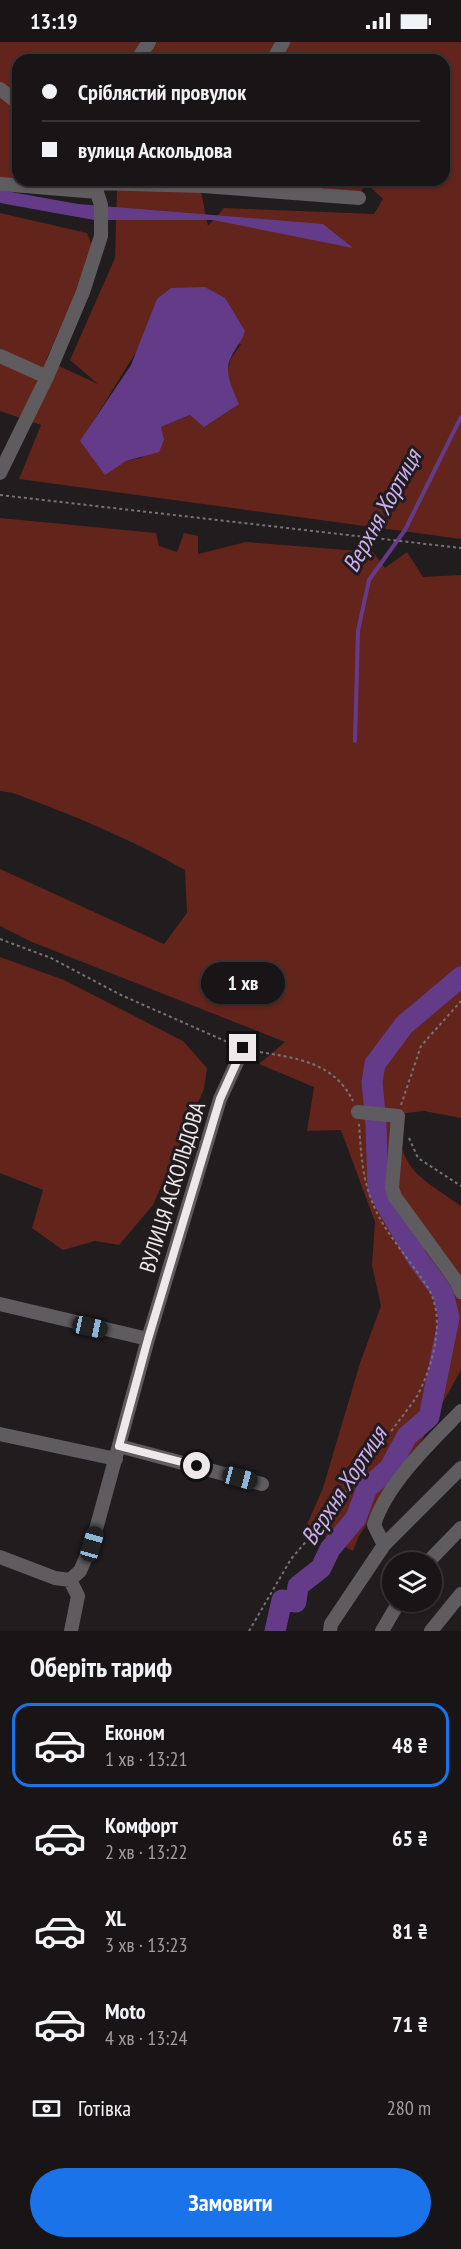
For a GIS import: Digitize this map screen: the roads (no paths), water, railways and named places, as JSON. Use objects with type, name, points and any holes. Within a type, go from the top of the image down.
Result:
[{"type":"street","points":[[0,89],[12,98]]},
{"type":"street","points":[[0,473],[47,377],[83,292],[101,236],[103,222],[94,186]]},
{"type":"street","points":[[236,186],[359,198]]},
{"type":"street","points":[[0,356],[47,377]]},
{"type":"street","name":"ВУЛИЦЯ АСКОЛЬДОВА","points":[[70,1580],[76,1577],[86,1561],[148,1339],[220,1099],[243,1048]]},
{"type":"street","points":[[358,1112],[398,1116],[392,1188],[394,1197],[457,1282],[461,1292]]},
{"type":"street","points":[[0,1304],[148,1339]]},
{"type":"street","points":[[384,1545],[376,1532],[376,1519],[394,1488],[420,1453],[461,1411]]},
{"type":"street","points":[[0,1434],[117,1452],[262,1484]]},
{"type":"street","points":[[330,1631],[331,1624],[384,1545],[461,1468]]},
{"type":"street","points":[[438,1552],[461,1528]]},
{"type":"street","points":[[0,1557],[55,1578],[70,1580],[78,1596],[70,1631]]},
{"type":"street","points":[[431,1631],[461,1594]]},
{"type":"street","points":[[382,1631],[393,1612]]},
{"type":"waterway","name":"Верхня Хортиця","points":[[355,741],[358,631],[369,580],[405,530],[461,417]]},
{"type":"waterway","name":"Верхня Хортиця","points":[[275,1631],[282,1600],[296,1602],[298,1586],[321,1568],[330,1549],[356,1518],[367,1488],[389,1469],[407,1436],[429,1417],[449,1318],[443,1293],[417,1258],[378,1190],[372,1082],[375,1064],[404,1025],[461,977]]}]
